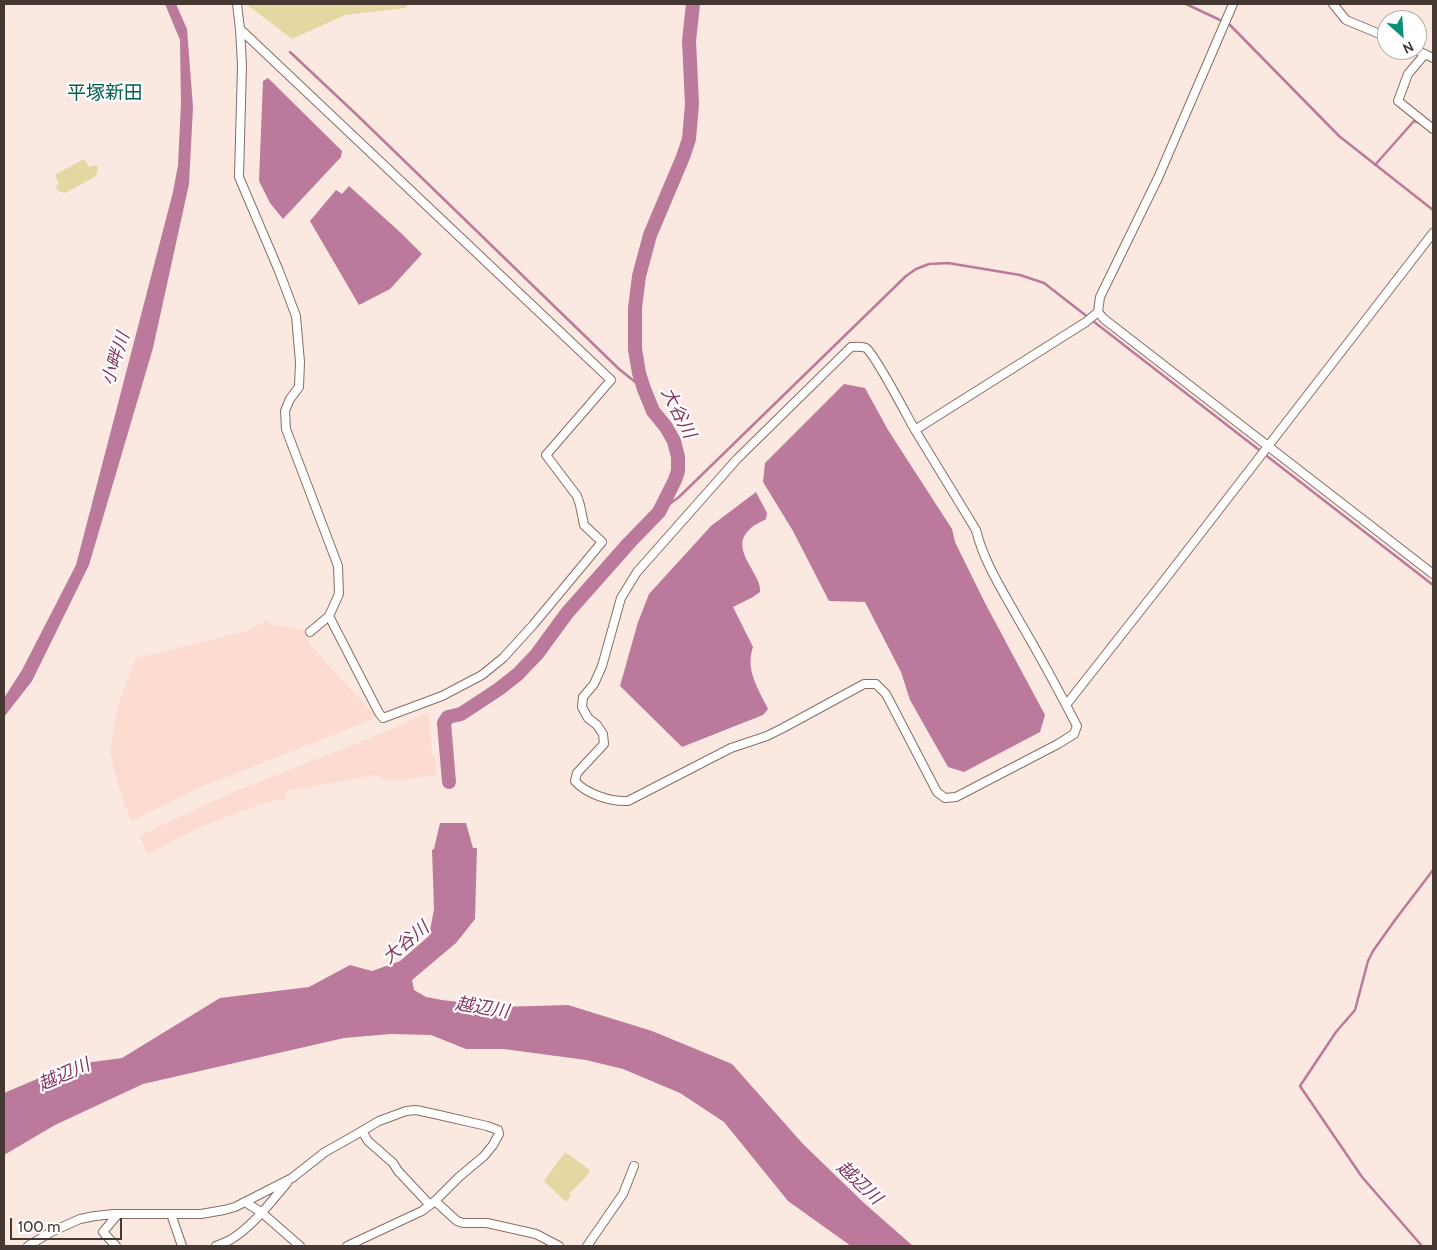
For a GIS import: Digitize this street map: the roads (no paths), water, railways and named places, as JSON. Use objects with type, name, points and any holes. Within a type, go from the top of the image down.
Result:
[{"type":"street","points":[[237,4],[240,29],[242,98],[239,177],[296,316],[300,362],[299,387],[290,399],[285,411],[286,429],[338,566],[339,594],[329,616],[310,632]]},
{"type":"street","points":[[915,430],[1086,322],[1098,312],[1100,297],[1158,178],[1233,4]]},
{"type":"street","points":[[1333,4],[1346,20],[1377,32]]},
{"type":"street","points":[[240,29],[611,380],[546,455],[576,496],[584,524],[602,542],[503,658],[482,675],[442,696],[383,718],[329,616]]},
{"type":"street","points":[[1420,60],[1408,74],[1398,101],[1433,129]]},
{"type":"street","points":[[1066,705],[1433,233]]},
{"type":"street","points":[[1098,312],[1104,319],[1433,574]]},
{"type":"street","points":[[851,347],[868,349],[915,430],[976,530],[980,544],[998,583],[1077,726],[1074,734],[956,797],[945,798],[937,792],[886,694],[876,684],[871,683],[864,684],[767,736],[731,748],[628,801],[620,802],[605,798],[589,792],[574,781],[577,773],[604,744],[603,734],[598,725],[588,718],[582,707],[583,697],[594,684],[602,666],[621,598],[637,572],[737,459],[851,347]]},
{"type":"street","points":[[216,1246],[236,1235],[261,1212],[292,1178],[325,1152],[394,1115],[416,1110],[488,1126],[498,1130],[497,1138],[484,1156],[432,1203],[414,1215],[347,1246]]},
{"type":"street","points":[[362,1131],[368,1141],[393,1163],[398,1172],[432,1203],[457,1221],[487,1224],[536,1234],[555,1245]]},
{"type":"street","points":[[587,1246],[623,1194],[634,1166]]},
{"type":"street","points":[[28,1246],[39,1243],[80,1219],[95,1216],[214,1213],[235,1207],[292,1178]]},
{"type":"street","points":[[245,1202],[261,1212],[300,1246]]},
{"type":"street","points":[[116,1246],[103,1232],[118,1214]]},
{"type":"street","points":[[170,1214],[182,1246]]},
{"type":"water","points":[[165,4],[176,4],[187,29],[193,107],[189,184],[153,348],[89,565],[32,681],[4,717],[4,698],[22,670],[76,565],[173,192],[178,165],[181,104],[180,40]]},
{"type":"water","points":[[268,78],[342,151],[341,157],[283,219],[270,203],[259,181],[263,81]]},
{"type":"water","points":[[349,186],[422,254],[390,289],[359,305],[310,221],[336,190],[342,194]]},
{"type":"water","points":[[844,384],[865,388],[888,430],[952,529],[955,542],[985,603],[1045,715],[1040,732],[964,772],[948,767],[910,700],[901,672],[865,602],[829,601],[793,531],[763,482],[765,463]]},
{"type":"water","points":[[756,492],[767,513],[766,519],[751,528],[742,543],[745,557],[759,584],[760,592],[733,607],[753,647],[751,655],[752,671],[768,709],[763,715],[682,747],[620,686],[638,622],[649,594],[711,526]]},
{"type":"water","name":"越辺川","points":[[440,823],[466,823],[473,848],[477,848],[475,919],[456,943],[412,980],[414,990],[426,997],[500,1007],[568,1005],[652,1031],[732,1064],[803,1144],[864,1203],[913,1246],[851,1246],[788,1201],[724,1122],[680,1093],[623,1069],[586,1060],[504,1049],[466,1049],[431,1035],[391,1034],[344,1038],[143,1084],[55,1125],[4,1155],[4,1093],[70,1065],[122,1058],[220,998],[309,987],[350,965],[372,971],[400,961],[429,936],[434,909],[432,850],[434,849]]},
{"type":"waterway","name":"大谷川","points":[[449,782],[444,723],[448,717],[461,714],[499,689],[518,674],[537,654],[567,613],[659,512],[678,471],[678,457],[674,441],[653,411],[639,373],[635,349],[635,308],[639,276],[650,235],[689,139],[692,104],[689,41],[693,4]]},
{"type":"waterway","points":[[1186,4],[1230,25],[1339,136],[1433,210]]},
{"type":"waterway","points":[[290,52],[619,369],[644,389]]},
{"type":"waterway","points":[[1375,165],[1414,121],[1421,123]]},
{"type":"waterway","points":[[659,512],[679,497],[906,276],[916,269],[929,264],[948,263],[1020,275],[1044,283],[1433,585]]},
{"type":"waterway","points":[[1422,1246],[1362,1177],[1300,1086],[1336,1032],[1355,1010],[1368,961],[1373,951],[1433,870]]},
{"type":"district","name":"平塚新田","points":[[105,93]]},
{"type":"water label","name":"小畔川","points":[[116,359]]}]
